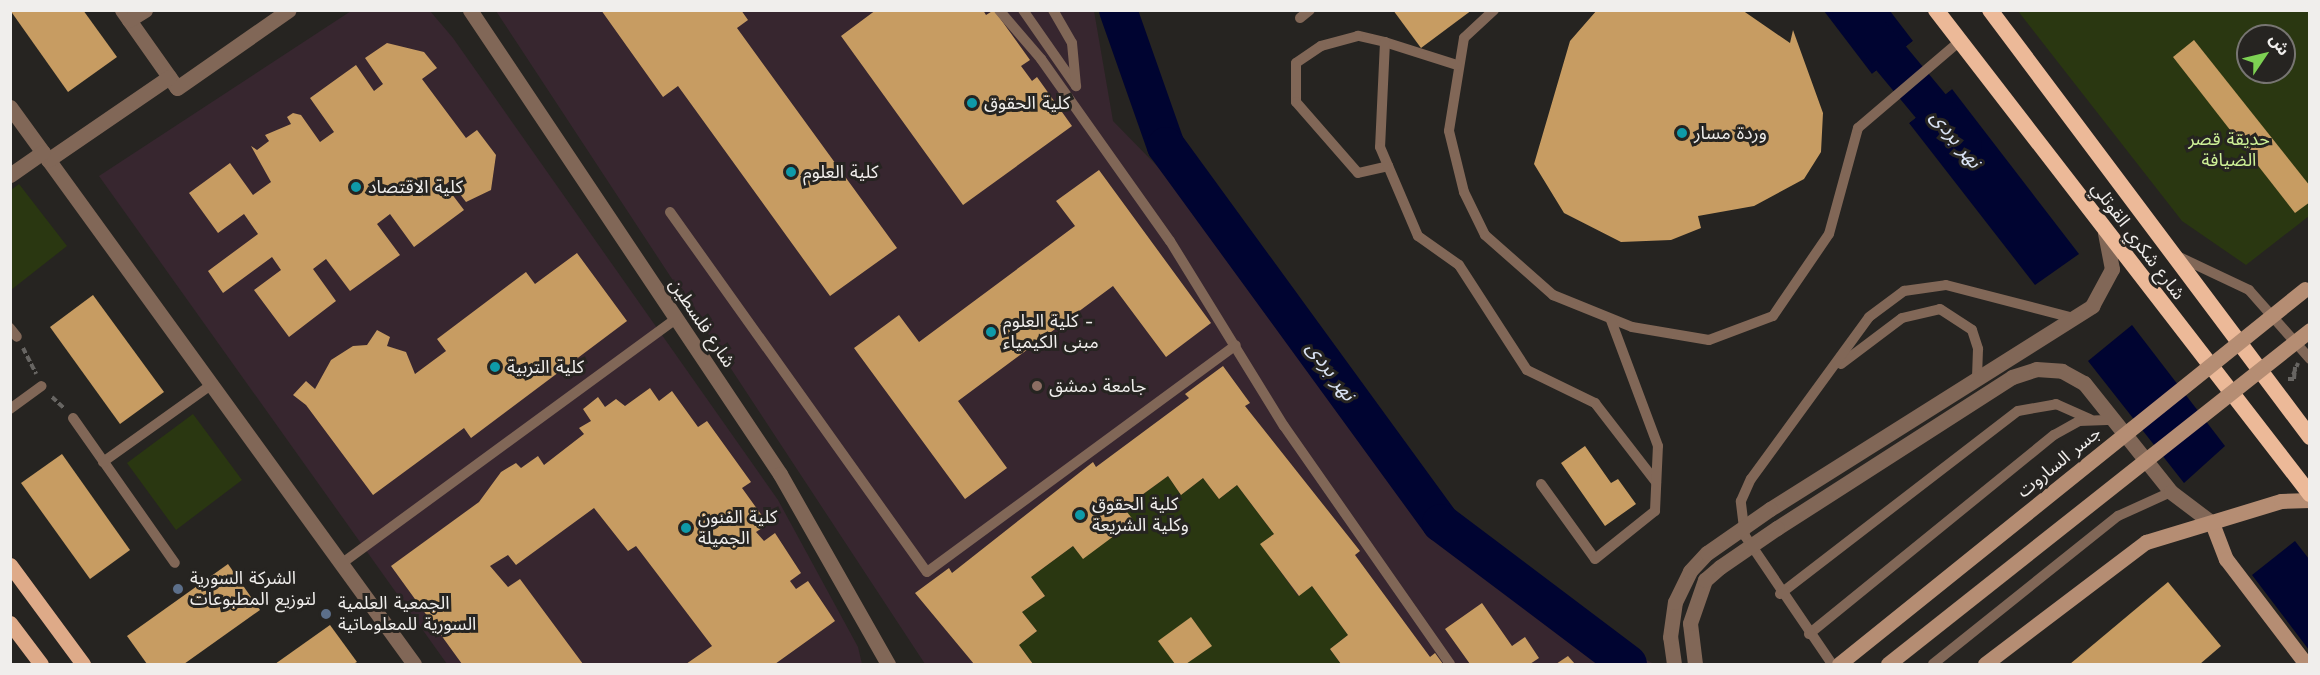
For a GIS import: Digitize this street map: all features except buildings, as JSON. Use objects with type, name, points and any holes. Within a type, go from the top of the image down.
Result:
[{"type":"highway","name":"شارع شكري القوتلي","points":[[1936,10],[2310,494]]},
{"type":"highway","name":"شارع شكري القوتلي","points":[[1990,10],[2310,436]]},
{"type":"main road","name":"جسر الساروت","points":[[1839,664],[2307,287]]},
{"type":"main road","points":[[1888,664],[2310,330]]},
{"type":"main road","points":[[1985,664],[2130,552],[2180,528],[2212,523],[2281,501],[2310,500]]},
{"type":"main road","points":[[2212,523],[2226,559],[2306,664]]},
{"type":"main road","points":[[10,565],[83,664]]},
{"type":"main road","points":[[10,623],[41,664]]},
{"type":"street","points":[[145,10],[126,15],[173,82]]},
{"type":"street","points":[[10,175],[173,82],[289,10]]},
{"type":"street","name":"شارع فلسطين","points":[[470,10],[780,474],[888,664]]},
{"type":"street","points":[[10,107],[414,664]]},
{"type":"street","points":[[1674,664],[1670,637],[1675,602],[1690,571],[1707,553],[1770,509],[2074,318],[2105,289],[2112,269],[2103,227]]},
{"type":"street","points":[[1695,664],[1690,622],[1705,580],[1777,528],[2023,372],[2049,369],[2073,376],[2114,420],[2171,492],[2212,523]]},
{"type":"lane","points":[[999,10],[1041,59],[1149,212],[1236,345],[1284,426],[1449,664]]},
{"type":"lane","points":[[1023,10],[1076,86],[1072,43],[1053,10]]},
{"type":"lane","points":[[1300,18],[1310,10]]},
{"type":"lane","points":[[1494,10],[1464,38],[1457,65],[1449,131],[1464,192],[1485,235],[1553,295],[1611,320],[1709,340],[1773,316],[1829,234],[1858,128],[1960,41]]},
{"type":"lane","points":[[1388,166],[1358,173],[1296,102],[1296,63],[1320,46],[1358,36],[1385,42],[1457,65]]},
{"type":"lane","points":[[1385,42],[1380,147],[1418,236],[1459,264],[1527,370],[1596,403],[1656,482]]},
{"type":"lane","points":[[670,212],[927,572],[1236,345]]},
{"type":"lane","points":[[2172,254],[2249,290],[2310,359]]},
{"type":"lane","points":[[1833,664],[1780,594],[1745,536],[1741,501],[1750,479],[1885,302],[1924,286],[1967,289],[2026,309],[2074,318]]},
{"type":"lane","points":[[1836,368],[1902,318],[1940,309],[1972,330],[1978,349],[1977,377]]},
{"type":"lane","points":[[340,564],[676,319]]},
{"type":"lane","points":[[1541,484],[1595,559],[1655,511],[1658,446],[1611,320]]},
{"type":"lane","points":[[103,462],[210,385]]},
{"type":"lane","points":[[10,409],[42,386]]},
{"type":"lane","points":[[1780,594],[2018,411],[2056,404],[2090,419],[2114,420]]},
{"type":"lane","points":[[73,417],[175,563]]},
{"type":"lane","points":[[1809,634],[2054,435],[2090,419]]},
{"type":"lane","points":[[1933,664],[2118,516],[2171,492]]},
{"type":"path","points":[[2287,372],[2293,375],[2298,363]]},
{"type":"path","points":[[2282,376],[2294,379],[2297,370],[2288,364]]},
{"type":"shaded area","points":[[351,11],[430,11],[453,38],[778,500],[858,647],[862,664],[447,664],[99,176]]},
{"type":"shaded area","name":"جامعة دمشق","points":[[496,11],[1094,11],[1113,121],[1203,213],[1463,559],[1654,664],[925,664]]},
{"type":"green space","name":"حديقة قصر الضيافة","points":[[2018,11],[2309,11],[2309,216],[2246,265],[2182,221]]},
{"type":"green space","points":[[19,184],[67,246],[11,290],[11,190]]},
{"type":"green space","points":[[193,414],[242,480],[176,530],[127,463]]},
{"type":"green space","points":[[1168,476],[1181,495],[1203,478],[1219,499],[1237,485],[1274,534],[1261,544],[1298,596],[1312,586],[1348,635],[1330,649],[1341,664],[1033,664],[1019,645],[1037,631],[1022,612],[1045,596],[1031,577],[1073,546],[1083,558],[1124,508]]},
{"type":"water","points":[[1824,11],[1890,11],[1913,41],[1872,74]]},
{"type":"water","points":[[1952,89],[2079,254],[2035,285],[1909,123]]},
{"type":"water","points":[[2132,325],[2225,446],[2184,483],[2088,361]]},
{"type":"water","points":[[2295,541],[2309,559],[2309,650],[2252,575]]},
{"type":"pier","points":[[1913,41],[1915,43],[1874,77],[1872,74]]},
{"type":"pier","points":[[1950,86],[1952,89],[1909,123],[1907,121]]},
{"type":"waterway","name":"نهر بردى","points":[[1118,10],[1166,146],[1441,523],[1628,664]]},
{"type":"waterway","name":"نهر بردى","points":[[1851,10],[1963,145]]},
{"type":"place","name":"كلية الحقوق","points":[[972,103]]},
{"type":"place","name":"وردة مسار","points":[[1682,133]]},
{"type":"place","name":"كلية العلوم","points":[[791,172]]},
{"type":"place","name":"كلية الاقتصاد","points":[[356,187]]},
{"type":"place","name":"كلية العلوم - مبنى الكيمياء","points":[[991,332]]},
{"type":"place","name":"كلية التربية","points":[[495,367]]},
{"type":"place","name":"جامعة دمشق","points":[[1037,386]]},
{"type":"place","name":"كلية الحقوق وكلية الشريعة","points":[[1080,515]]},
{"type":"place","name":"كلية الفنون الجميلة","points":[[686,528]]},
{"type":"place","name":"الشركة السورية لتوزيع المطبوعات","points":[[178,589]]},
{"type":"place","name":"الجمعية العلمية السورية للمعلوماتية","points":[[326,614]]}]
